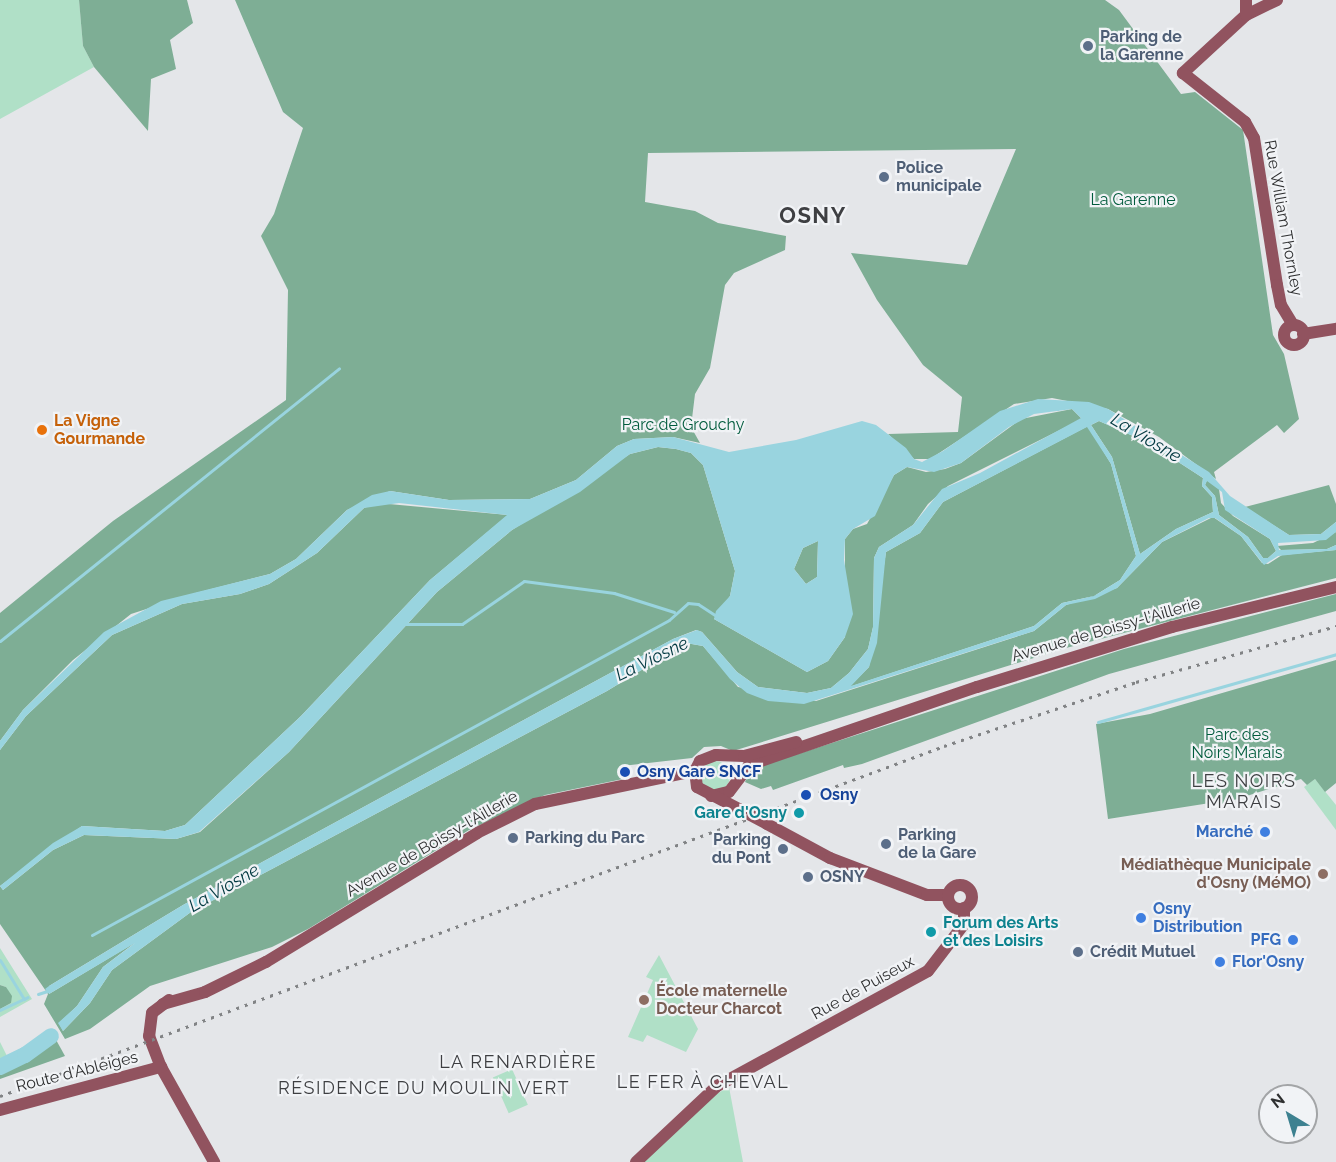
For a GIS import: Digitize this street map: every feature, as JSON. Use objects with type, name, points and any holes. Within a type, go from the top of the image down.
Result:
[{"type":"main road","points":[[1246,0],[1246,15],[1277,0]]},
{"type":"main road","name":"Rue William Thornley","points":[[1246,15],[1183,73],[1245,122],[1254,138],[1281,305],[1293,325]]},
{"type":"main road","points":[[1293,325],[1299,326],[1304,334],[1299,343],[1287,342],[1285,330],[1293,325]]},
{"type":"main road","points":[[1304,334],[1336,328]]},
{"type":"main road","name":"Avenue de Boissy-l'Aillerie","points":[[889,716],[1066,657],[1336,587]]},
{"type":"main road","points":[[889,716],[726,758],[710,755],[700,761],[695,771],[697,787],[830,858],[927,895],[948,895]]},
{"type":"main road","points":[[729,792],[736,778],[748,765],[889,716]]},
{"type":"main road","points":[[726,758],[734,766],[736,778]]},
{"type":"main road","name":"Avenue de Boissy-l'Aillerie","points":[[162,1067],[148,1024],[163,1004],[223,985],[477,833],[535,804],[695,771]]},
{"type":"main road","points":[[711,796],[729,792]]},
{"type":"main road","points":[[729,792],[739,809]]},
{"type":"main road","points":[[955,886],[966,887],[972,898],[964,908],[954,907],[948,895],[955,886]]},
{"type":"main road","name":"Rue de Puiseux","points":[[636,1162],[717,1086],[927,971],[964,924],[964,908]]},
{"type":"main road","points":[[162,1067],[214,1162]]},
{"type":"main road","name":"Route d'Ableiges","points":[[0,1110],[162,1067]]},
{"type":"green space","points":[[0,0],[79,0],[83,46],[94,67],[0,119]]},
{"type":"green space","points":[[79,0],[187,0],[193,23],[170,40],[176,69],[151,79],[148,131],[94,67],[83,46]]},
{"type":"green space","points":[[235,0],[1105,0],[1119,10],[1181,94],[1195,92],[1243,130],[1273,335],[1284,354],[1299,419],[1284,433],[1277,425],[1214,472],[1216,479],[1159,437],[1108,409],[1052,398],[1014,404],[930,459],[914,459],[888,434],[958,432],[962,397],[923,365],[877,300],[851,253],[967,265],[1016,149],[648,153],[645,202],[695,211],[718,223],[786,236],[785,250],[734,273],[725,285],[710,368],[695,394],[691,427],[700,443],[673,437],[634,439],[617,446],[576,480],[530,499],[449,500],[390,491],[347,510],[296,559],[270,574],[196,593],[131,614],[73,660],[23,710],[0,741],[0,613],[113,521],[286,400],[288,290],[261,236],[274,214],[303,128],[283,112]]},
{"type":"green space","points":[[1072,409],[1082,419],[948,486],[928,504],[913,525],[879,547],[874,558],[873,627],[868,649],[849,673],[831,688],[807,693],[758,687],[737,672],[702,632],[696,630],[673,639],[183,905],[49,986],[49,994],[136,942],[103,967],[77,1006],[59,1023],[63,1031],[90,1003],[112,970],[191,912],[607,691],[686,643],[703,646],[738,687],[816,701],[1034,631],[1066,605],[1117,588],[1162,542],[1213,517],[1241,536],[1262,563],[1268,564],[1282,555],[1336,550],[1336,578],[1066,648],[733,751],[721,746],[704,747],[692,758],[622,766],[623,779],[545,795],[469,830],[308,929],[272,947],[150,986],[90,1029],[65,1039],[44,1004],[48,994],[0,924],[0,886],[3,890],[53,850],[84,835],[176,839],[200,832],[289,752],[437,592],[512,530],[630,454],[658,447],[676,449],[691,453],[703,465],[735,571],[730,596],[714,619],[807,672],[828,661],[845,637],[845,539],[853,529],[867,524],[894,475],[907,467],[926,472],[945,469],[961,463],[1021,419]]},
{"type":"green space","points":[[1099,421],[1149,443],[1203,478],[1202,486],[1212,497],[1213,512],[1176,529],[1140,554],[1112,457],[1091,425]]},
{"type":"green space","points":[[1088,426],[1111,464],[1136,556],[1120,580],[1094,596],[1062,603],[1034,626],[849,687],[869,667],[886,552],[920,533],[943,502]]},
{"type":"green space","points":[[1207,480],[1219,489],[1221,503],[1233,516],[1270,539],[1276,551],[1268,558],[1263,558],[1248,537],[1219,515],[1215,496],[1205,485]]},
{"type":"green space","points":[[1329,485],[1336,504],[1336,522],[1321,534],[1289,535],[1245,507]]},
{"type":"green space","points":[[378,503],[508,515],[430,580],[301,716],[185,825],[165,831],[82,826],[0,886],[0,750],[26,716],[112,635],[182,604],[240,594],[269,584],[317,553],[364,508]]},
{"type":"green space","points":[[1336,532],[1336,545],[1327,549],[1281,550],[1277,546],[1313,543]]},
{"type":"green space","points":[[818,541],[817,577],[806,584],[794,569],[803,548]]},
{"type":"green space","points":[[1336,594],[1336,611],[1109,674],[862,764],[844,768],[843,765],[773,790],[771,786],[761,789],[745,782],[751,769],[1124,649]]},
{"type":"green space","name":"Parc des Noirs Marais","points":[[1336,660],[1336,783],[1325,792],[1315,779],[1307,785],[1301,779],[1218,805],[1210,803],[1108,819],[1096,724],[1150,714]]},
{"type":"green space","points":[[715,761],[725,766],[730,776],[725,786],[715,791],[705,786],[700,776],[705,766]]},
{"type":"green space","points":[[1315,779],[1336,805],[1336,830],[1304,787]]},
{"type":"green space","points":[[0,948],[32,999],[0,1017],[0,1009],[11,1003],[6,987],[0,985]]},
{"type":"green space","points":[[659,955],[698,1029],[686,1052],[647,1035],[643,1042],[628,1037],[653,980],[646,977]]},
{"type":"green space","points":[[0,985],[6,987],[12,996],[11,1003],[0,1009]]},
{"type":"green space","points":[[55,1038],[65,1056],[0,1079],[0,1069]]},
{"type":"green space","points":[[0,1042],[11,1064],[0,1069]]},
{"type":"green space","points":[[512,1069],[528,1105],[509,1113],[493,1078]]},
{"type":"green space","points":[[729,1087],[743,1162],[644,1162],[707,1099]]},
{"type":"water","points":[[1038,399],[1089,402],[1108,409],[1209,472],[1230,496],[1289,535],[1321,534],[1336,522],[1336,532],[1326,540],[1278,543],[1279,550],[1327,549],[1336,545],[1336,550],[1278,556],[1264,565],[1241,536],[1215,518],[1209,518],[1162,542],[1117,588],[1095,599],[1066,605],[1034,631],[804,704],[768,701],[747,693],[730,679],[703,646],[686,643],[607,691],[191,912],[112,970],[90,1003],[63,1031],[58,1023],[77,1006],[103,967],[135,943],[49,994],[45,989],[49,986],[183,905],[673,639],[697,630],[702,632],[737,672],[758,687],[807,693],[831,688],[849,673],[868,649],[873,627],[874,558],[879,547],[913,525],[942,489],[980,473],[1081,418],[1072,409],[1034,414],[1009,427],[961,463],[934,472],[907,467],[894,475],[875,516],[853,529],[845,539],[844,560],[853,614],[845,637],[828,661],[807,672],[714,619],[716,611],[730,596],[735,571],[703,465],[691,453],[676,449],[658,447],[630,454],[580,492],[512,530],[437,592],[289,752],[199,832],[176,839],[84,835],[53,850],[3,890],[0,886],[53,843],[82,826],[165,831],[185,825],[301,716],[430,580],[507,515],[399,503],[364,508],[317,553],[269,584],[240,594],[182,604],[112,635],[26,716],[0,750],[0,741],[23,710],[104,632],[161,601],[270,574],[296,559],[347,510],[372,495],[390,491],[449,500],[530,499],[576,480],[617,446],[634,439],[673,437],[729,452],[796,440],[862,421],[876,425],[906,448],[914,459],[922,462],[943,451],[1000,411]],"holes":[[[1099,421],[1149,443],[1203,478],[1202,486],[1212,497],[1213,512],[1176,529],[1140,554],[1112,457],[1091,425]],[[1087,427],[1111,464],[1136,556],[1120,580],[1094,596],[1062,603],[1034,626],[851,686],[869,667],[877,643],[886,552],[920,533],[943,502]],[[1207,481],[1222,492],[1225,510],[1270,539],[1276,551],[1268,558],[1263,558],[1248,537],[1219,515],[1215,496],[1205,485]],[[818,541],[817,577],[806,584],[794,569],[803,548]]]},
{"type":"waterway","points":[[0,641],[339,368]]},
{"type":"waterway","points":[[404,624],[462,624],[524,581],[614,593],[674,612]]},
{"type":"waterway","points":[[92,935],[669,620],[688,603],[698,604],[715,615]]},
{"type":"waterway","points":[[1098,722],[1336,654]]},
{"type":"waterway","points":[[0,960],[24,999],[28,997]]},
{"type":"waterway","points":[[38,994],[50,990]]},
{"type":"waterway","points":[[0,1010],[24,999]]},
{"type":"waterway","name":"La Viosne","points":[[0,1067],[25,1055],[51,1036]]},
{"type":"railway","points":[[0,1096],[944,746],[1136,682],[1336,626]]},
{"type":"place","name":"Parking de la Garenne","points":[[1088,46]]},
{"type":"place","name":"Police municipale","points":[[884,177]]},
{"type":"place","name":"La Vigne Gourmande","points":[[42,430]]},
{"type":"place","name":"Osny Gare SNCF","points":[[625,772]]},
{"type":"place","name":"Osny","points":[[806,795]]},
{"type":"place","name":"Gare d'Osny","points":[[799,813]]},
{"type":"place","name":"Marché","points":[[1265,832]]},
{"type":"place","name":"Parking du Parc","points":[[513,838]]},
{"type":"place","name":"Parking de la Gare","points":[[886,844]]},
{"type":"place","name":"Parking du Pont","points":[[783,849]]},
{"type":"place","name":"Médiathèque Municipale d'Osny (MéMO)","points":[[1323,874]]},
{"type":"place","name":"OSNY","points":[[808,877]]},
{"type":"place","name":"Osny Distribution","points":[[1141,918]]},
{"type":"place","name":"Forum des Arts et des Loisirs","points":[[931,932]]},
{"type":"place","name":"PFG","points":[[1293,940]]},
{"type":"place","name":"Crédit Mutuel","points":[[1078,952]]},
{"type":"place","name":"Flor'Osny","points":[[1220,962]]},
{"type":"place","name":"École maternelle Docteur Charcot","points":[[644,1000]]},
{"type":"district","name":"OSNY","points":[[813,216]]},
{"type":"district","name":"LES NOIRS MARAIS","points":[[1244,792]]},
{"type":"district","name":"LA RENARDIÈRE","points":[[518,1062]]},
{"type":"district","name":"LE FER À CHEVAL","points":[[703,1082]]},
{"type":"district","name":"RÉSIDENCE DU MOULIN VERT","points":[[424,1088]]},
{"type":"park label","name":"La Garenne","points":[[1133,200]]},
{"type":"park label","name":"Parc de Grouchy","points":[[683,425]]}]
